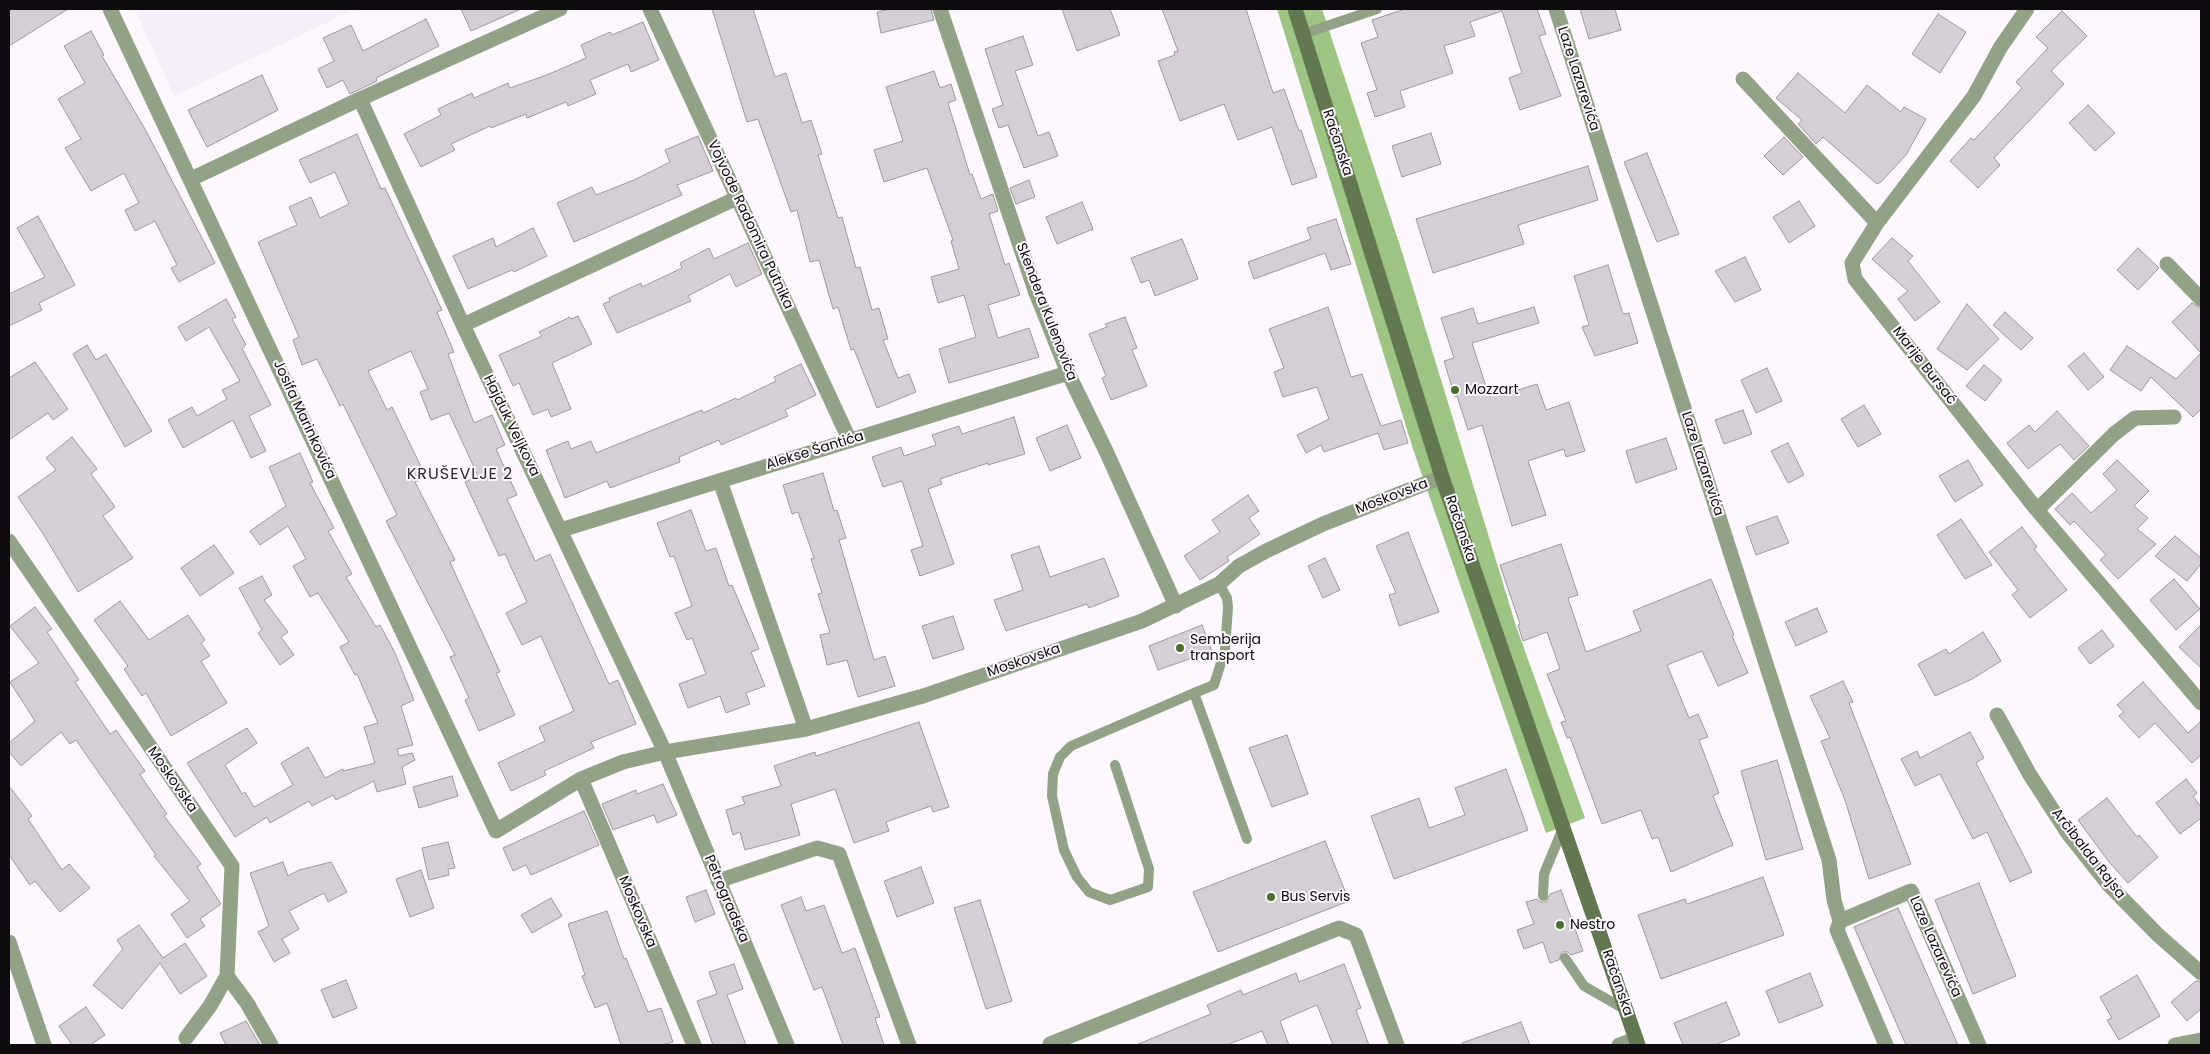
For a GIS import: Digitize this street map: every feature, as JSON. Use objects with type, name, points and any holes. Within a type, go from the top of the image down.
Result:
[{"type":"main road","name":"Račanska","points":[[1295,9],[1442,477],[1637,1042]]},
{"type":"street","name":"Josifa Marinkovića","points":[[110,9],[496,831]]},
{"type":"street","points":[[191,179],[360,99],[560,9]]},
{"type":"street","name":"Vojvode Radomira Putnika","points":[[650,9],[850,441]]},
{"type":"street","name":"Skendera Kulenovića","points":[[940,9],[1036,293],[1068,372],[1176,606]]},
{"type":"street","name":"Laze Lazarevića","points":[[1556,9],[1829,860],[1834,900],[1840,922],[1837,930],[1886,1045]]},
{"type":"street","name":"Marije Bursać","points":[[2026,9],[2000,48],[1974,96],[1877,222],[1852,263],[1856,279],[2037,510],[2201,703]]},
{"type":"street","points":[[1743,79],[1877,222]]},
{"type":"street","name":"Hajduk Veljkova","points":[[360,99],[463,324],[665,752]]},
{"type":"street","points":[[463,324],[737,198]]},
{"type":"street","points":[[2167,264],[2201,299]]},
{"type":"street","name":"Alekse Šantića","points":[[561,530],[1068,372]]},
{"type":"street","points":[[2037,510],[2114,434],[2135,418],[2174,417]]},
{"type":"street","name":"Moskovska","points":[[496,831],[581,779],[623,762],[665,752],[806,729],[923,696],[1142,621],[1219,584],[1239,566],[1323,524],[1442,477]]},
{"type":"street","points":[[720,481],[806,729]]},
{"type":"street","name":"Moskovska","points":[[9,541],[232,866],[227,976],[210,1006],[186,1038]]},
{"type":"street","name":"Arčibalda Rajsa","points":[[1998,715],[2030,775],[2067,832],[2109,885],[2157,934],[2201,973]]},
{"type":"street","name":"Petrogradska","points":[[665,752],[787,1045]]},
{"type":"street","name":"Moskovska","points":[[581,779],[694,1045]]},
{"type":"street","points":[[718,881],[816,848],[839,854],[909,1045]]},
{"type":"street","name":"Laze Lazarevića","points":[[1840,922],[1911,890],[1979,1045]]},
{"type":"street","points":[[1050,1044],[1339,928],[1356,935],[1397,1045]]},
{"type":"street","points":[[9,942],[44,1045]]},
{"type":"street","points":[[227,976],[247,1003],[271,1045]]},
{"type":"street","points":[[2175,1045],[2201,1040]]},
{"type":"street","points":[[1618,1045],[1637,1042]]},
{"type":"lane","points":[[1302,34],[1378,9]]},
{"type":"lane","points":[[1115,765],[1149,869],[1148,887],[1110,900],[1089,892],[1077,877],[1064,850],[1052,796],[1053,774],[1060,758],[1071,746],[1214,685],[1225,650],[1228,607],[1227,598],[1219,584]]},
{"type":"lane","points":[[1194,693],[1247,839]]},
{"type":"lane","points":[[1544,896],[1544,874],[1563,828]]},
{"type":"lane","points":[[1565,958],[1584,986],[1626,1010]]},
{"type":"shaded area","points":[[135,9],[355,9],[174,96]]},
{"type":"green space","points":[[1277,9],[1322,9],[1403,255],[1516,626],[1585,818],[1546,833],[1413,449]]},
{"type":"building","points":[[9,9],[68,9],[9,46]]},
{"type":"building","points":[[461,9],[521,9],[471,31]]},
{"type":"building","points":[[712,9],[753,9],[775,77],[786,73],[802,123],[811,120],[822,154],[818,155],[838,218],[842,217],[856,268],[860,267],[872,310],[879,308],[888,339],[883,340],[898,378],[909,374],[916,392],[877,408],[854,349],[851,350],[838,307],[833,309],[819,260],[810,262],[797,210],[791,212],[758,119],[747,122]]},
{"type":"building","points":[[890,9],[931,9],[934,20],[881,33],[877,12]]},
{"type":"building","points":[[1062,9],[1110,9],[1120,35],[1077,51]]},
{"type":"building","points":[[1162,9],[1246,9],[1273,93],[1284,89],[1299,131],[1301,130],[1317,177],[1292,185],[1272,127],[1238,140],[1224,104],[1180,121],[1158,61],[1175,55],[1174,52],[1178,51]]},
{"type":"building","points":[[1405,9],[1537,9],[1546,34],[1539,36],[1561,96],[1520,110],[1509,78],[1522,73],[1502,11],[1470,22],[1475,36],[1444,46],[1453,73],[1400,91],[1405,107],[1375,117],[1367,93],[1377,90],[1361,43],[1378,37],[1372,20]]},
{"type":"building","points":[[1580,9],[1615,9],[1621,30],[1589,39]]},
{"type":"building","points":[[2062,11],[2087,36],[2051,71],[2064,84],[1994,158],[2000,165],[1978,188],[1950,161],[1971,138],[1974,140],[2022,88],[2016,82],[2048,48],[2036,37]]},
{"type":"building","points":[[1938,14],[1966,32],[1940,73],[1912,54]]},
{"type":"building","points":[[426,19],[439,46],[376,78],[377,81],[350,94],[343,80],[327,88],[318,69],[334,61],[323,38],[351,25],[363,51]]},
{"type":"building","points":[[643,22],[659,60],[631,72],[628,64],[590,80],[596,94],[568,106],[566,102],[527,118],[526,114],[491,128],[490,126],[451,144],[455,150],[421,167],[404,134],[441,115],[438,109],[472,93],[474,98],[508,83],[510,88],[549,74],[586,58],[581,45],[610,32],[612,35]]},
{"type":"building","points":[[91,31],[104,55],[102,56],[145,129],[215,263],[179,282],[171,268],[177,265],[155,221],[135,231],[125,210],[139,203],[124,173],[91,191],[65,148],[81,139],[58,99],[85,83],[64,46]]},
{"type":"building","points":[[1023,36],[1033,65],[1015,71],[1038,136],[1049,132],[1058,156],[1024,168],[1008,125],[999,128],[992,109],[1003,105],[985,49]]},
{"type":"building","points":[[934,71],[940,88],[951,84],[956,100],[948,103],[970,175],[972,174],[981,199],[993,194],[998,211],[989,214],[1005,265],[1009,263],[1020,295],[988,305],[998,338],[1029,328],[1039,357],[949,383],[939,349],[976,337],[964,295],[938,303],[931,277],[959,269],[951,241],[953,240],[927,168],[884,182],[874,150],[903,141],[886,87]]},
{"type":"building","points":[[1798,73],[1845,113],[1867,85],[1901,112],[1904,107],[1926,119],[1906,155],[1881,182],[1877,184],[1823,137],[1816,144],[1798,124],[1802,120],[1776,98]]},
{"type":"building","points":[[262,75],[278,110],[207,147],[188,110]]},
{"type":"building","points":[[2088,105],[2115,133],[2095,151],[2069,123]]},
{"type":"building","points":[[1431,133],[1441,164],[1402,177],[1392,146]]},
{"type":"building","points":[[357,134],[381,189],[385,188],[442,310],[437,312],[454,352],[448,354],[474,423],[492,415],[505,445],[496,449],[517,495],[507,499],[535,561],[550,554],[609,684],[618,680],[636,724],[591,742],[594,748],[544,771],[546,775],[511,791],[498,763],[545,741],[539,727],[574,711],[541,636],[522,645],[506,613],[527,602],[505,554],[499,556],[465,482],[478,476],[449,413],[431,420],[420,392],[428,389],[411,351],[368,371],[387,410],[392,407],[426,477],[415,482],[455,560],[450,562],[500,672],[496,673],[515,715],[479,731],[465,700],[469,698],[450,657],[455,655],[386,521],[397,515],[343,404],[340,406],[317,359],[302,365],[293,340],[299,337],[258,242],[297,225],[289,207],[311,197],[320,218],[349,204],[335,172],[310,183],[299,160]]},
{"type":"building","points":[[698,136],[713,171],[677,185],[682,195],[574,242],[557,203],[592,187],[596,195],[634,180],[670,162],[665,150]]},
{"type":"building","points":[[1784,137],[1803,157],[1783,175],[1764,156]]},
{"type":"building","points":[[1647,153],[1679,234],[1657,242],[1624,162]]},
{"type":"building","points":[[1588,166],[1598,200],[1518,225],[1524,244],[1433,273],[1416,219]]},
{"type":"building","points":[[1029,180],[1035,197],[1016,204],[1010,188]]},
{"type":"building","points":[[1799,201],[1815,226],[1789,243],[1773,217]]},
{"type":"building","points":[[1082,202],[1093,229],[1057,244],[1046,217]]},
{"type":"building","points":[[38,216],[75,285],[39,303],[42,310],[9,326],[9,294],[45,277],[17,228]]},
{"type":"building","points":[[1336,219],[1351,264],[1331,270],[1325,253],[1254,279],[1248,262],[1311,239],[1307,228]]},
{"type":"building","points":[[533,228],[547,256],[514,272],[512,270],[468,289],[453,256],[493,238],[496,247]]},
{"type":"building","points":[[1892,238],[1913,256],[1908,261],[1940,302],[1915,321],[1898,299],[1908,291],[1872,259]]},
{"type":"building","points":[[1182,239],[1198,279],[1155,296],[1149,280],[1141,283],[1131,258]]},
{"type":"building","points":[[748,243],[762,274],[736,287],[730,274],[688,296],[691,301],[617,333],[603,304],[610,301],[609,298],[641,283],[642,287],[682,268],[680,263],[709,248],[714,259]]},
{"type":"building","points":[[2138,248],[2159,268],[2138,290],[2117,270]]},
{"type":"building","points":[[1745,257],[1761,290],[1735,302],[1715,271]]},
{"type":"building","points":[[1608,265],[1623,314],[1629,313],[1638,343],[1595,356],[1582,327],[1589,325],[1574,276]]},
{"type":"building","points":[[226,299],[236,317],[232,319],[246,345],[242,348],[271,405],[249,416],[266,451],[251,458],[233,420],[183,448],[168,420],[192,407],[197,416],[227,399],[222,390],[240,381],[209,327],[186,341],[178,327]]},
{"type":"building","points":[[2192,303],[2201,308],[2201,353],[2172,322]]},
{"type":"building","points":[[1967,304],[1999,339],[1967,370],[1937,349]]},
{"type":"building","points":[[1328,307],[1351,377],[1362,374],[1381,426],[1401,420],[1408,443],[1384,450],[1378,433],[1324,452],[1321,445],[1306,453],[1297,435],[1329,419],[1317,387],[1283,397],[1274,372],[1284,368],[1269,329]]},
{"type":"building","points":[[1534,307],[1539,323],[1472,343],[1489,396],[1505,391],[1506,394],[1537,384],[1546,410],[1569,402],[1585,451],[1566,457],[1564,449],[1528,461],[1546,515],[1512,526],[1482,425],[1468,430],[1457,396],[1455,397],[1444,361],[1454,358],[1441,318],[1473,308],[1478,324]]},
{"type":"building","points":[[2005,312],[2033,338],[2021,350],[1993,325]]},
{"type":"building","points":[[578,316],[592,344],[552,363],[571,409],[551,417],[548,409],[533,415],[519,383],[513,386],[499,355],[542,336],[539,332],[570,317],[571,319]]},
{"type":"building","points":[[1125,317],[1137,348],[1132,350],[1147,386],[1111,400],[1102,378],[1106,376],[1089,334],[1107,327],[1105,324]]},
{"type":"building","points":[[87,345],[96,360],[106,354],[152,431],[125,447],[73,354]]},
{"type":"building","points":[[2127,346],[2176,379],[2201,353],[2201,409],[2193,417],[2151,377],[2141,391],[2110,370]]},
{"type":"building","points":[[2084,353],[2104,377],[2088,390],[2068,366]]},
{"type":"building","points":[[35,362],[68,409],[53,420],[48,413],[9,440],[9,378]]},
{"type":"building","points":[[801,364],[816,395],[785,410],[788,416],[721,445],[719,440],[679,457],[680,462],[610,488],[607,481],[565,498],[546,450],[568,441],[571,449],[591,441],[596,453],[702,410],[703,413],[736,398],[737,400],[776,381],[774,377]]},
{"type":"building","points":[[1984,365],[2002,380],[1985,401],[1966,386]]},
{"type":"building","points":[[1767,368],[1782,401],[1756,413],[1741,380]]},
{"type":"building","points":[[1864,405],[1881,434],[1858,447],[1841,419]]},
{"type":"building","points":[[1743,410],[1752,434],[1724,444],[1715,420]]},
{"type":"building","points":[[2057,411],[2089,446],[2074,460],[2060,444],[2028,469],[2007,443],[2029,425],[2035,432]]},
{"type":"building","points":[[1014,417],[1025,454],[988,465],[988,463],[940,479],[942,484],[928,489],[954,564],[920,576],[911,550],[923,546],[902,481],[883,487],[872,457],[901,447],[904,456],[936,445],[932,435],[959,426],[962,434]]},
{"type":"building","points":[[1067,425],[1081,458],[1050,471],[1036,438]]},
{"type":"building","points":[[72,437],[97,469],[91,474],[115,507],[103,516],[133,558],[78,592],[42,532],[18,497],[56,470],[46,458]]},
{"type":"building","points":[[1666,438],[1677,469],[1636,483],[1626,451]]},
{"type":"building","points":[[1788,443],[1804,475],[1788,483],[1771,451]]},
{"type":"building","points":[[300,453],[313,482],[310,483],[334,528],[328,531],[352,574],[346,577],[376,627],[380,625],[395,653],[414,700],[401,706],[413,745],[397,749],[399,756],[412,753],[415,760],[402,767],[406,784],[377,792],[374,781],[336,800],[333,795],[312,806],[309,801],[270,823],[267,817],[235,837],[187,763],[247,728],[257,743],[225,765],[242,794],[245,792],[254,807],[293,785],[281,763],[308,747],[325,778],[343,769],[343,771],[375,763],[364,727],[378,723],[357,674],[355,675],[340,647],[349,642],[318,593],[310,597],[293,566],[306,559],[288,526],[260,545],[250,531],[286,506],[269,467]]},
{"type":"building","points":[[1968,460],[1983,485],[1955,502],[1939,476]]},
{"type":"building","points":[[2117,460],[2149,491],[2134,506],[2148,518],[2137,529],[2156,544],[2118,579],[2100,560],[2106,555],[2074,521],[2070,525],[2055,509],[2072,493],[2091,513],[2117,490],[2103,474]]},
{"type":"building","points":[[823,473],[834,511],[837,510],[846,538],[839,540],[874,660],[885,656],[895,686],[858,697],[847,660],[827,665],[820,635],[830,633],[818,594],[822,593],[811,559],[814,558],[798,512],[792,514],[783,485]]},
{"type":"building","points":[[1248,495],[1259,511],[1249,518],[1260,534],[1227,557],[1229,561],[1200,580],[1184,556],[1220,532],[1212,520]]},
{"type":"building","points":[[691,510],[706,551],[716,548],[729,586],[732,585],[759,649],[751,652],[765,686],[746,693],[750,704],[726,713],[720,696],[688,708],[679,684],[706,674],[692,638],[687,640],[675,613],[692,606],[674,556],[670,557],[657,523]]},
{"type":"building","points":[[1777,516],[1789,543],[1756,555],[1746,527]]},
{"type":"building","points":[[1961,519],[1992,565],[1965,579],[1937,535]]},
{"type":"building","points":[[2022,527],[2037,547],[2034,549],[2067,590],[2030,618],[2012,595],[2018,590],[1989,552]]},
{"type":"building","points":[[1408,532],[1439,612],[1399,626],[1389,595],[1396,593],[1376,546]]},
{"type":"building","points":[[2175,536],[2201,558],[2201,564],[2187,581],[2155,556]]},
{"type":"building","points":[[1561,544],[1578,595],[1568,598],[1586,652],[1641,631],[1633,611],[1711,579],[1748,673],[1718,686],[1702,651],[1667,665],[1689,718],[1698,714],[1708,737],[1699,740],[1719,793],[1713,796],[1733,845],[1671,872],[1658,837],[1652,839],[1641,810],[1602,824],[1570,737],[1567,738],[1561,722],[1566,721],[1547,674],[1560,669],[1547,632],[1523,641],[1518,625],[1520,624],[1500,565]]},
{"type":"building","points":[[214,545],[234,573],[200,596],[181,568]]},
{"type":"building","points":[[1039,546],[1050,577],[1104,558],[1119,596],[1089,608],[1087,604],[1006,631],[994,600],[1023,590],[1011,555]]},
{"type":"building","points":[[1325,558],[1340,590],[1323,598],[1308,566]]},
{"type":"building","points":[[262,576],[272,595],[264,600],[288,632],[281,637],[294,655],[280,665],[258,633],[262,630],[239,588]]},
{"type":"building","points":[[2174,579],[2200,609],[2176,630],[2150,600]]},
{"type":"building","points":[[120,601],[149,640],[188,615],[205,640],[201,643],[210,656],[201,661],[227,703],[171,736],[146,693],[142,696],[124,669],[128,666],[94,620]]},
{"type":"building","points":[[35,607],[52,629],[47,632],[79,680],[75,682],[110,734],[116,730],[145,771],[140,775],[167,814],[164,816],[201,864],[197,867],[221,904],[200,919],[205,926],[187,938],[171,914],[190,901],[154,856],[156,855],[76,740],[70,744],[61,732],[21,766],[9,752],[9,743],[35,721],[10,682],[39,663],[10,626]]},
{"type":"building","points":[[1817,608],[1827,632],[1796,646],[1785,622]]},
{"type":"building","points":[[953,616],[964,649],[933,659],[922,626]]},
{"type":"building","name":"Semberija transport","points":[[1202,625],[1212,651],[1158,670],[1149,646]]},
{"type":"building","points":[[2201,625],[2201,668],[2179,647]]},
{"type":"building","points":[[2102,630],[2114,646],[2090,664],[2078,648]]},
{"type":"building","points":[[1983,632],[2001,661],[1972,679],[1935,696],[1918,664],[1946,649],[1949,654]]},
{"type":"building","points":[[1843,681],[1853,702],[1849,703],[1911,864],[1869,879],[1845,800],[1821,741],[1830,738],[1810,696]]},
{"type":"building","points":[[2143,682],[2188,733],[2201,721],[2201,755],[2192,763],[2155,723],[2139,738],[2119,716],[2124,712],[2117,705]]},
{"type":"building","points":[[919,722],[949,807],[933,812],[931,806],[886,822],[889,831],[854,843],[835,789],[791,804],[800,835],[745,850],[740,832],[733,835],[726,810],[745,804],[742,797],[781,786],[774,766],[815,752],[816,756]]},
{"type":"building","points":[[1970,732],[1984,758],[1976,763],[2032,872],[2010,882],[1987,832],[1973,839],[1940,774],[1915,786],[1901,759],[1917,751],[1920,758]]},
{"type":"building","points":[[1287,735],[1308,794],[1272,807],[1249,748]]},
{"type":"building","points":[[1777,760],[1803,849],[1766,860],[1741,771]]},
{"type":"building","points":[[1506,769],[1528,830],[1394,879],[1371,816],[1419,798],[1429,828],[1465,815],[1455,788]]},
{"type":"building","points":[[452,776],[458,796],[419,808],[413,787]]},
{"type":"building","points":[[2186,779],[2197,793],[2193,796],[2201,807],[2201,818],[2180,834],[2156,803]]},
{"type":"building","points":[[663,784],[677,815],[657,823],[654,815],[613,830],[602,804],[636,790],[637,794]]},
{"type":"building","points":[[9,786],[32,816],[28,819],[62,870],[69,864],[90,888],[60,912],[35,881],[30,885],[9,855]]},
{"type":"building","points":[[2107,798],[2137,837],[2139,835],[2158,857],[2128,883],[2109,862],[2078,820]]},
{"type":"building","points":[[584,811],[599,845],[531,875],[526,865],[513,871],[503,848]]},
{"type":"building","name":"Bus Servis","points":[[1325,841],[1349,901],[1218,952],[1193,892]]},
{"type":"building","points":[[448,842],[455,868],[448,869],[449,875],[429,880],[422,848]]},
{"type":"building","points":[[283,862],[288,876],[299,870],[331,862],[347,892],[328,902],[324,893],[289,911],[299,929],[282,939],[290,953],[274,962],[258,932],[269,926],[250,873]]},
{"type":"building","points":[[921,867],[934,903],[897,917],[884,881]]},
{"type":"building","points":[[421,870],[434,908],[410,917],[396,879]]},
{"type":"building","points":[[1763,877],[1784,935],[1661,979],[1638,915],[1685,899],[1687,904]]},
{"type":"building","points":[[1979,883],[2016,976],[1973,994],[1935,900]]},
{"type":"building","points":[[706,890],[715,914],[695,922],[686,897]]},
{"type":"building","points":[[1561,890],[1583,951],[1571,955],[1568,952],[1562,952],[1559,960],[1550,963],[1543,942],[1524,949],[1517,930],[1534,924],[1526,902],[1537,899],[1540,902],[1546,902],[1550,894]]},
{"type":"building","points":[[801,897],[806,911],[824,905],[842,953],[855,948],[880,1017],[875,1018],[884,1045],[843,1045],[822,987],[814,990],[781,905]]},
{"type":"building","points":[[551,898],[562,916],[532,933],[521,915]]},
{"type":"building","points":[[980,900],[1012,1001],[986,1009],[954,908]]},
{"type":"building","points":[[1898,908],[1958,1045],[1906,1045],[1854,927]]},
{"type":"building","points":[[607,911],[624,959],[626,958],[648,1012],[661,1008],[673,1042],[662,1045],[621,1045],[607,1003],[595,1008],[582,976],[585,975],[568,924]]},
{"type":"building","points":[[139,925],[163,958],[185,943],[207,976],[180,994],[160,963],[122,1009],[93,985],[123,949],[117,940]]},
{"type":"building","points":[[734,964],[743,989],[727,995],[746,1045],[713,1045],[697,1001],[717,994],[709,972]]},
{"type":"building","points":[[1344,964],[1361,1008],[1356,1010],[1369,1045],[1333,1045],[1317,1005],[1280,1021],[1289,1045],[1268,1045],[1262,1031],[1227,1045],[1136,1045],[1211,1014],[1207,1005],[1241,990],[1243,995],[1296,973],[1299,982]]},
{"type":"building","points":[[1810,973],[1823,1006],[1779,1023],[1766,991]]},
{"type":"building","points":[[2137,975],[2160,1016],[2119,1040],[2107,1020],[2112,1018],[2100,997]]},
{"type":"building","points":[[346,980],[357,1008],[333,1018],[321,990]]},
{"type":"building","points":[[2196,981],[2201,982],[2201,1009],[2187,1021],[2171,1002]]},
{"type":"building","points":[[1726,1002],[1740,1035],[1715,1045],[1683,1045],[1674,1023]]},
{"type":"building","points":[[86,1007],[105,1035],[90,1045],[72,1045],[59,1026]]},
{"type":"building","points":[[246,1021],[260,1045],[226,1045],[220,1033]]},
{"type":"building","points":[[1521,1022],[1530,1045],[1463,1045],[1462,1043]]},
{"type":"place","name":"Mozzart","points":[[1455,390]]},
{"type":"place","name":"Semberija transport","points":[[1180,648]]},
{"type":"place","name":"Bus Servis","points":[[1271,897]]},
{"type":"place","name":"Nestro","points":[[1560,925]]},
{"type":"district","name":"KRUŠEVLJE 2","points":[[460,475]]}]
